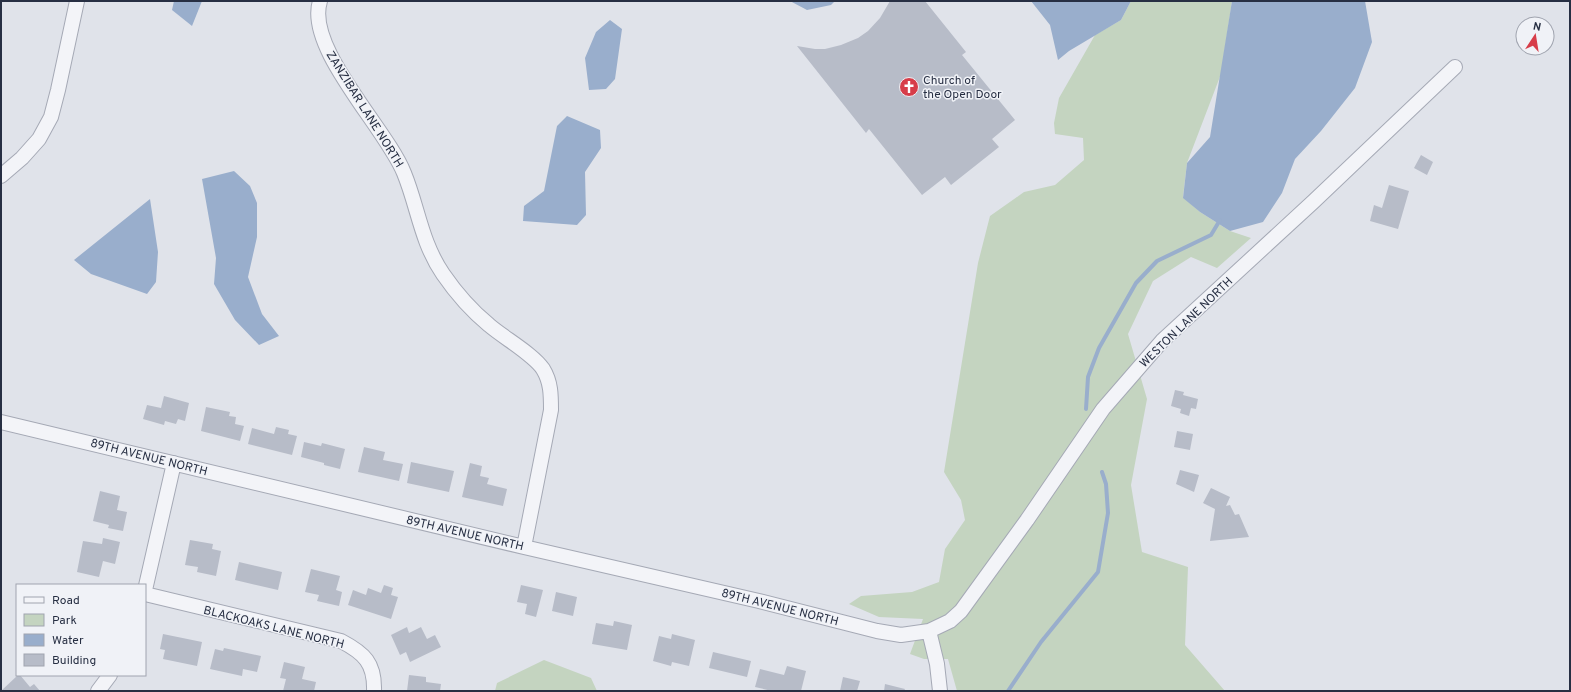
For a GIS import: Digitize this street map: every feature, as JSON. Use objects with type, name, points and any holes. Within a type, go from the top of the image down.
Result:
[{"type":"street","points":[[1,176],[22,158],[38,139],[50,117],[58,90],[77,1]]},
{"type":"street","name":"ZANZIBAR LANE NORTH","points":[[320,1],[317,15],[319,29],[326,48],[400,165],[411,194],[425,242],[442,273],[464,301],[489,325],[531,357],[542,368],[551,388],[551,410],[524,547]]},
{"type":"street","name":"WESTON LANE NORTH","points":[[929,631],[950,621],[961,611],[1027,520],[1103,409],[1162,341],[1313,202],[1455,67]]},
{"type":"street","name":"89TH AVENUE NORTH","points":[[1,422],[524,547],[759,601],[877,631],[901,635],[929,631]]},
{"type":"street","points":[[146,586],[174,463]]},
{"type":"street","name":"BLACKOAKS LANE NORTH","points":[[146,594],[341,641],[355,649],[366,658],[372,668],[374,691]]},
{"type":"street","points":[[929,631],[937,664],[940,691]]},
{"type":"street","points":[[98,691],[109,676]]},
{"type":"green space","points":[[1131,1],[1232,1],[1221,74],[1187,163],[1183,197],[1200,212],[1230,231],[1251,238],[1217,268],[1191,257],[1153,281],[1128,334],[1147,399],[1131,485],[1142,552],[1188,567],[1185,645],[1225,691],[957,691],[948,659],[924,659],[910,654],[923,619],[879,617],[849,604],[861,596],[912,592],[939,582],[945,549],[965,520],[961,500],[944,472],[978,263],[990,216],[1024,192],[1055,185],[1084,160],[1083,138],[1055,134],[1054,123],[1059,98],[1095,35],[1121,20]]},
{"type":"green space","points":[[544,660],[591,678],[597,691],[495,691],[497,683]]},
{"type":"water","points":[[174,1],[202,1],[192,26],[172,10]]},
{"type":"water","points":[[790,1],[835,1],[831,5],[807,10]]},
{"type":"water","points":[[1031,1],[1131,1],[1121,20],[1069,51],[1058,60],[1050,25]]},
{"type":"water","points":[[1232,1],[1365,1],[1372,42],[1355,88],[1321,131],[1295,159],[1282,193],[1263,222],[1230,231],[1200,212],[1183,198],[1187,163],[1210,137]]},
{"type":"water","points":[[610,20],[622,29],[615,79],[606,89],[589,90],[585,58],[596,32]]},
{"type":"water","points":[[567,116],[600,130],[601,148],[585,172],[586,215],[577,225],[523,221],[524,206],[544,191],[557,126]]},
{"type":"water","points":[[234,171],[250,186],[257,203],[257,237],[248,277],[262,314],[279,336],[259,345],[235,320],[214,284],[216,258],[202,179]]},
{"type":"water","points":[[150,199],[158,252],[156,282],[147,294],[91,274],[74,260]]},
{"type":"building","name":"Church of the Open Door","points":[[890,1],[925,1],[966,52],[962,55],[1015,120],[992,139],[999,147],[951,185],[945,177],[922,195],[869,129],[866,133],[797,46],[825,49],[841,45],[858,38],[868,31],[880,18]]},
{"type":"building","points":[[1421,155],[1433,162],[1427,175],[1414,168]]},
{"type":"building","points":[[1389,185],[1409,191],[1398,229],[1370,221],[1374,205],[1382,208]]},
{"type":"building","points":[[1175,390],[1184,392],[1183,395],[1198,399],[1196,409],[1191,408],[1189,416],[1180,413],[1181,409],[1171,406]]},
{"type":"building","points":[[164,396],[189,403],[185,421],[178,419],[176,424],[165,421],[164,425],[143,419],[147,405],[161,408]]},
{"type":"building","points":[[206,407],[230,412],[229,416],[236,417],[235,424],[244,426],[240,441],[201,431]]},
{"type":"building","points":[[276,427],[289,430],[288,434],[297,436],[292,455],[248,444],[252,428],[274,434]]},
{"type":"building","points":[[1177,431],[1193,434],[1190,450],[1174,447]]},
{"type":"building","points":[[304,442],[321,446],[322,443],[345,449],[340,469],[301,457]]},
{"type":"building","points":[[364,447],[385,452],[383,460],[403,464],[399,481],[358,472]]},
{"type":"building","points":[[411,462],[454,471],[449,492],[407,483]]},
{"type":"building","points":[[470,463],[482,466],[480,476],[489,478],[487,484],[507,489],[503,506],[462,497]]},
{"type":"building","points":[[1180,470],[1199,475],[1194,492],[1176,484]]},
{"type":"building","points":[[1211,488],[1230,497],[1226,506],[1230,505],[1235,515],[1239,514],[1249,537],[1210,541],[1215,509],[1203,503]]},
{"type":"building","points":[[100,491],[120,496],[117,510],[127,512],[123,531],[108,528],[109,525],[93,521]]},
{"type":"building","points":[[103,538],[120,542],[115,564],[103,561],[99,577],[77,572],[83,541],[102,544]]},
{"type":"building","points":[[190,540],[213,544],[212,549],[221,551],[216,576],[197,572],[198,567],[185,565]]},
{"type":"building","points":[[239,562],[282,572],[278,590],[235,580]]},
{"type":"building","points":[[311,569],[340,576],[336,590],[342,592],[339,606],[317,601],[319,595],[305,592]]},
{"type":"building","points":[[384,585],[393,588],[391,595],[398,597],[391,619],[348,605],[353,590],[366,595],[368,588],[381,593]]},
{"type":"building","points":[[521,585],[543,590],[536,617],[525,614],[527,604],[517,602]]},
{"type":"building","points":[[556,592],[577,597],[573,616],[552,611]]},
{"type":"building","points":[[614,621],[632,625],[627,650],[592,644],[596,623],[613,626]]},
{"type":"building","points":[[407,627],[409,633],[421,627],[427,639],[435,635],[441,647],[410,662],[406,652],[400,655],[391,635]]},
{"type":"building","points":[[163,634],[202,642],[197,666],[163,659],[165,650],[160,649]]},
{"type":"building","points":[[672,634],[695,640],[689,666],[672,662],[671,666],[653,661],[659,636],[671,639]]},
{"type":"building","points":[[224,648],[261,656],[257,672],[243,669],[242,676],[210,669],[215,649],[223,651]]},
{"type":"building","points":[[713,652],[751,661],[747,677],[709,668]]},
{"type":"building","points":[[284,662],[305,667],[302,679],[316,682],[314,691],[283,691],[286,679],[280,678]]},
{"type":"building","points":[[787,666],[806,671],[801,691],[772,691],[755,687],[760,669],[784,675]]},
{"type":"building","points":[[409,675],[426,677],[426,682],[441,684],[440,691],[407,691]]},
{"type":"building","points":[[17,676],[21,676],[30,687],[34,684],[40,691],[1,691]]},
{"type":"building","points":[[843,677],[860,681],[857,691],[840,691]]},
{"type":"building","points":[[885,684],[905,689],[904,691],[884,691]]},
{"type":"waterway","points":[[1086,409],[1088,377],[1099,348],[1136,283],[1157,261],[1211,235],[1220,220]]},
{"type":"waterway","points":[[1008,691],[1041,642],[1098,572],[1108,513],[1106,484],[1102,472]]},
{"type":"place","name":"Church of the Open Door","points":[[909,87]]}]
